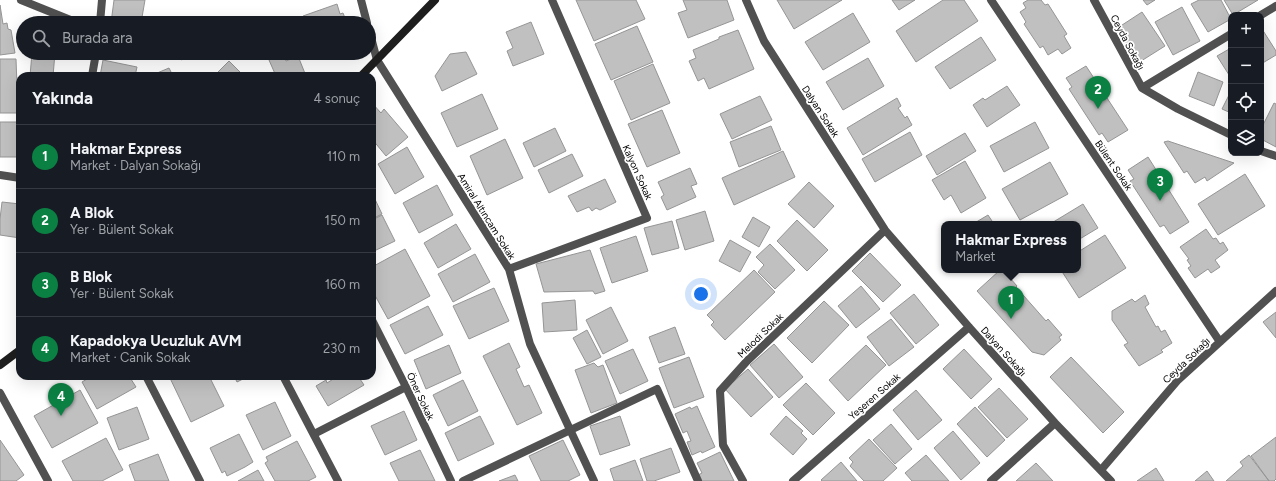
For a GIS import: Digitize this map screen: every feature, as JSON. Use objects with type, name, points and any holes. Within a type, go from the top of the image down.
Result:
[{"type":"main road","points":[[365,72],[435,0]]},
{"type":"main road","points":[[0,365],[16,353]]},
{"type":"street","points":[[21,0],[61,16]]},
{"type":"street","points":[[101,16],[102,0]]},
{"type":"street","points":[[361,0],[365,16]]},
{"type":"street","name":"Kalyon Sokak","points":[[509,269],[647,218],[552,0]]},
{"type":"street","name":"Dalyan Sokak","points":[[746,0],[764,41],[885,230]]},
{"type":"street","name":"Bülent Sokak","points":[[991,0],[1220,342]]},
{"type":"street","name":"Ceyda Sokağı","points":[[1094,0],[1142,88]]},
{"type":"street","points":[[1264,13],[1276,6]]},
{"type":"street","points":[[1228,36],[1142,88],[1178,109],[1228,134]]},
{"type":"street","name":"Amiral Altıncam Sokak","points":[[376,56],[509,269],[530,344],[594,481]]},
{"type":"street","points":[[93,72],[95,60]]},
{"type":"street","points":[[1264,151],[1276,156]]},
{"type":"street","points":[[0,175],[16,177]]},
{"type":"street","name":"Dalyan Sokağı","points":[[885,230],[1055,423],[1111,481]]},
{"type":"street","name":"Melodi Sokak","points":[[743,481],[723,445],[720,391],[747,361],[885,230]]},
{"type":"street","name":"Ceyda Sokağı","points":[[1101,470],[1178,380],[1276,291]]},
{"type":"street","name":"Yeşeren Sokak","points":[[793,481],[969,327]]},
{"type":"street","name":"Öner Sokak","points":[[376,328],[451,481]]},
{"type":"street","points":[[148,380],[200,481]]},
{"type":"street","points":[[285,380],[338,481]]},
{"type":"street","points":[[314,434],[406,387]]},
{"type":"street","points":[[462,481],[657,389],[698,481]]},
{"type":"street","points":[[0,393],[48,481]]},
{"type":"street","points":[[991,481],[1055,423]]},
{"type":"building","points":[[114,0],[145,0],[142,16],[112,16]]},
{"type":"building","points":[[576,0],[636,0],[645,19],[594,41]]},
{"type":"building","points":[[683,0],[727,0],[734,20],[688,38],[678,13],[687,10]]},
{"type":"building","points":[[777,0],[842,0],[794,29]]},
{"type":"building","points":[[892,0],[915,0],[899,10]]},
{"type":"building","points":[[943,0],[964,0],[978,21],[916,62],[896,31]]},
{"type":"building","points":[[1028,0],[1041,0],[1045,5],[1048,4],[1067,34],[1064,36],[1071,48],[1062,54],[1058,49],[1048,55],[1043,46],[1040,48],[1024,24],[1026,22],[1020,12],[1026,8],[1023,3]]},
{"type":"building","points":[[1143,0],[1155,0],[1147,5]]},
{"type":"building","points":[[1199,0],[1221,0],[1228,13],[1228,21],[1208,32],[1191,4]]},
{"type":"building","points":[[1224,0],[1258,0],[1238,12],[1231,12]]},
{"type":"building","points":[[337,4],[340,14],[343,13],[344,16],[303,16]]},
{"type":"building","points":[[0,5],[3,24],[7,23],[8,29],[11,30],[15,53],[0,55]]},
{"type":"building","points":[[1182,7],[1200,41],[1173,55],[1155,22]]},
{"type":"building","points":[[1142,12],[1165,46],[1138,63],[1116,29]]},
{"type":"building","points":[[853,13],[870,42],[823,70],[805,42]]},
{"type":"building","points":[[531,22],[544,54],[513,66],[507,51],[513,48],[506,32]]},
{"type":"building","points":[[637,26],[653,62],[611,80],[595,44]]},
{"type":"building","points":[[738,30],[754,69],[709,89],[704,78],[698,81],[689,61],[696,58],[693,50],[719,39],[719,37]]},
{"type":"building","points":[[1264,32],[1276,51],[1276,55],[1264,62]]},
{"type":"building","points":[[981,37],[996,60],[950,89],[935,67]]},
{"type":"building","points":[[1228,50],[1228,73],[1217,56]]},
{"type":"building","points":[[466,52],[477,74],[442,91],[435,76],[450,54]]},
{"type":"building","points":[[868,58],[884,86],[843,110],[826,82]]},
{"type":"building","points":[[0,59],[16,59],[16,113],[0,113]]},
{"type":"building","points":[[31,60],[54,60],[53,72],[30,72]]},
{"type":"building","points":[[103,60],[137,67],[136,72],[101,72]]},
{"type":"building","points":[[269,60],[300,60],[304,72],[274,72]]},
{"type":"building","points":[[229,61],[240,72],[218,72]]},
{"type":"building","points":[[653,64],[670,103],[631,120],[614,81]]},
{"type":"building","points":[[1086,66],[1128,130],[1108,142],[1102,133],[1099,135],[1069,89],[1072,87],[1066,78]]},
{"type":"building","points":[[169,68],[171,72],[160,72]]},
{"type":"building","points":[[1198,72],[1223,82],[1214,106],[1189,96]]},
{"type":"building","points":[[1007,86],[1020,105],[987,127],[973,105],[983,98],[985,100]]},
{"type":"building","points":[[482,94],[498,129],[457,147],[441,113]]},
{"type":"building","points":[[760,96],[772,120],[732,139],[720,114]]},
{"type":"building","points":[[1228,97],[1228,112],[1222,109]]},
{"type":"building","points":[[897,98],[901,106],[898,108],[905,118],[907,116],[912,125],[863,155],[847,128]]},
{"type":"building","points":[[1274,103],[1276,104],[1276,147],[1264,141],[1264,123]]},
{"type":"building","points":[[376,107],[381,113],[384,109],[408,137],[386,156],[376,144]]},
{"type":"building","points":[[662,110],[680,153],[647,167],[628,124]]},
{"type":"building","points":[[0,122],[16,122],[16,157],[0,157]]},
{"type":"building","points":[[1035,122],[1049,148],[1004,172],[990,146]]},
{"type":"building","points":[[771,126],[781,150],[739,167],[730,142]]},
{"type":"building","points":[[555,128],[566,151],[534,167],[523,143]]},
{"type":"building","points":[[910,132],[922,155],[875,182],[862,159]]},
{"type":"building","points":[[965,133],[976,151],[937,175],[926,156]]},
{"type":"building","points":[[505,139],[523,178],[487,195],[470,156]]},
{"type":"building","points":[[1168,141],[1234,163],[1207,181],[1205,177],[1195,183],[1187,171],[1184,173],[1164,142]]},
{"type":"building","points":[[407,147],[424,177],[395,194],[378,164]]},
{"type":"building","points":[[783,151],[795,177],[734,205],[722,178]]},
{"type":"building","points":[[572,154],[583,176],[549,193],[538,170]]},
{"type":"building","points":[[1148,157],[1189,222],[1170,234],[1164,225],[1160,227],[1130,181],[1134,179],[1128,170]]},
{"type":"building","points":[[965,161],[986,198],[961,213],[951,195],[944,200],[932,180]]},
{"type":"building","points":[[1050,162],[1068,194],[1020,220],[1002,189]]},
{"type":"building","points":[[690,168],[697,184],[691,186],[696,197],[667,210],[661,197],[664,195],[658,182]]},
{"type":"building","points":[[1245,174],[1265,206],[1218,235],[1198,204]]},
{"type":"building","points":[[605,179],[616,202],[600,210],[596,208],[592,211],[589,207],[577,212],[568,196]]},
{"type":"building","points":[[809,182],[834,206],[814,228],[788,204]]},
{"type":"building","points":[[437,185],[453,215],[419,233],[403,203]]},
{"type":"building","points":[[376,201],[382,214],[376,217]]},
{"type":"building","points":[[2,202],[16,204],[16,237],[0,235]]},
{"type":"building","points":[[1083,204],[1098,228],[1081,238],[1081,221],[1055,221]]},
{"type":"building","points":[[705,211],[714,241],[685,250],[676,220]]},
{"type":"building","points":[[382,215],[395,241],[376,250],[376,218]]},
{"type":"building","points":[[988,215],[992,221],[978,221]]},
{"type":"building","points":[[753,217],[770,227],[759,247],[742,237]]},
{"type":"building","points":[[797,220],[828,250],[807,271],[777,241]]},
{"type":"building","points":[[672,221],[679,248],[652,255],[644,228]]},
{"type":"building","points":[[456,224],[471,249],[438,268],[424,243]]},
{"type":"building","points":[[1206,229],[1213,239],[1216,238],[1220,244],[1223,242],[1228,250],[1215,260],[1220,267],[1211,273],[1208,269],[1195,278],[1188,268],[1191,266],[1187,260],[1189,259],[1180,247]]},
{"type":"building","points":[[1105,235],[1126,268],[1079,298],[1063,273],[1081,273],[1081,250]]},
{"type":"building","points":[[636,236],[648,271],[612,283],[600,248]]},
{"type":"building","points":[[730,240],[751,252],[740,272],[719,261]]},
{"type":"building","points":[[770,244],[795,270],[775,289],[758,272],[764,265],[756,257]]},
{"type":"building","points":[[405,249],[430,296],[388,319],[376,297],[376,265]]},
{"type":"building","points":[[590,250],[605,291],[595,294],[593,291],[544,292],[536,264]]},
{"type":"building","points":[[870,253],[901,285],[883,302],[852,271]]},
{"type":"building","points":[[475,254],[490,282],[453,302],[438,274]]},
{"type":"building","points":[[754,270],[775,292],[725,340],[711,325],[714,322],[707,315]]},
{"type":"building","points":[[997,273],[1006,273],[1046,321],[1048,319],[1062,335],[1059,337],[1061,340],[1044,355],[1032,352],[977,291]]},
{"type":"building","points":[[861,286],[880,309],[856,328],[838,306]]},
{"type":"building","points":[[494,288],[509,321],[469,339],[453,306]]},
{"type":"building","points":[[914,294],[939,325],[916,344],[890,313]]},
{"type":"building","points":[[1145,295],[1149,304],[1145,307],[1156,327],[1158,326],[1161,332],[1165,330],[1172,343],[1161,350],[1163,352],[1139,366],[1124,345],[1128,343],[1112,320],[1112,311],[1132,299],[1135,302]]},
{"type":"building","points":[[575,300],[577,330],[544,332],[542,303]]},
{"type":"building","points":[[824,301],[849,325],[812,363],[787,338]]},
{"type":"building","points":[[428,306],[443,335],[405,354],[390,325]]},
{"type":"building","points":[[611,307],[628,341],[603,354],[586,320]]},
{"type":"building","points":[[1276,312],[1276,338],[1263,322]]},
{"type":"building","points":[[891,319],[914,347],[889,366],[867,337]]},
{"type":"building","points":[[675,327],[685,354],[659,363],[649,337]]},
{"type":"building","points":[[587,330],[601,357],[587,364],[573,338]]},
{"type":"building","points":[[509,343],[520,367],[516,369],[524,387],[529,385],[542,413],[517,425],[483,356]]},
{"type":"building","points":[[774,344],[803,377],[779,398],[750,365]]},
{"type":"building","points":[[449,345],[461,373],[426,389],[414,360]]},
{"type":"building","points":[[866,345],[886,365],[848,401],[829,380]]},
{"type":"building","points":[[633,349],[648,381],[620,394],[605,361]]},
{"type":"building","points":[[964,349],[992,379],[971,399],[943,369]]},
{"type":"building","points":[[689,357],[704,397],[674,408],[659,368]]},
{"type":"building","points":[[1071,357],[1124,412],[1103,433],[1050,377]]},
{"type":"building","points":[[594,363],[598,367],[603,365],[617,403],[591,413],[575,370]]},
{"type":"building","points":[[748,369],[773,397],[751,417],[725,389]]},
{"type":"building","points":[[85,380],[132,380],[136,387],[97,409],[82,382]]},
{"type":"building","points":[[171,380],[211,380],[224,406],[191,422]]},
{"type":"building","points":[[326,380],[327,383],[332,380],[361,380],[364,385],[328,406],[316,386]]},
{"type":"building","points":[[463,380],[478,411],[448,426],[433,395]]},
{"type":"building","points":[[806,383],[835,413],[813,435],[783,405]]},
{"type":"building","points":[[999,388],[1028,419],[1007,438],[978,407]]},
{"type":"building","points":[[80,390],[98,423],[52,448],[34,416]]},
{"type":"building","points":[[916,390],[942,420],[918,440],[893,410]]},
{"type":"building","points":[[275,402],[291,436],[263,450],[246,415]]},
{"type":"building","points":[[697,406],[715,447],[702,453],[701,451],[692,455],[687,442],[691,441],[687,431],[683,433],[675,414],[690,407],[691,409]]},
{"type":"building","points":[[137,407],[149,439],[119,450],[107,418]]},
{"type":"building","points":[[975,407],[1005,440],[987,457],[957,424]]},
{"type":"building","points":[[404,411],[417,440],[385,455],[371,426]]},
{"type":"building","points":[[480,416],[494,444],[458,461],[445,433]]},
{"type":"building","points":[[620,416],[630,445],[600,455],[590,426]]},
{"type":"building","points":[[786,416],[803,431],[801,433],[807,439],[793,455],[770,434]]},
{"type":"building","points":[[891,424],[912,449],[895,464],[873,440]]},
{"type":"building","points":[[953,431],[980,463],[961,480],[934,448]]},
{"type":"building","points":[[239,434],[253,462],[227,476],[225,471],[222,473],[210,448]]},
{"type":"building","points":[[1276,437],[1276,479],[1274,481],[1269,481],[1251,456]]},
{"type":"building","points":[[106,438],[123,470],[102,481],[73,481],[62,461]]},
{"type":"building","points":[[869,439],[897,468],[883,481],[864,481],[850,466],[853,462],[849,458]]},
{"type":"building","points":[[0,440],[24,475],[16,481],[0,481]]},
{"type":"building","points":[[563,440],[580,475],[568,481],[541,481],[529,456]]},
{"type":"building","points":[[297,441],[316,477],[308,481],[275,481],[265,463],[268,461],[266,457]]},
{"type":"building","points":[[671,448],[680,472],[654,481],[647,481],[640,459]]},
{"type":"building","points":[[420,450],[435,481],[399,481],[390,463]]},
{"type":"building","points":[[720,452],[734,481],[701,481],[698,475],[702,473],[697,463]]},
{"type":"building","points":[[158,454],[169,481],[135,481],[129,465]]},
{"type":"building","points":[[926,455],[949,481],[912,481],[905,473]]},
{"type":"building","points":[[1249,455],[1269,481],[1226,481],[1243,466],[1240,462]]},
{"type":"building","points":[[635,460],[643,481],[614,481],[610,469]]},
{"type":"building","points":[[841,462],[857,481],[821,480]]},
{"type":"building","points":[[1036,463],[1053,481],[1016,481]]},
{"type":"building","points":[[1156,468],[1164,481],[1137,481]]},
{"type":"building","points":[[258,470],[264,481],[238,481]]},
{"type":"building","points":[[1207,471],[1214,481],[1195,481]]},
{"type":"building","points":[[515,475],[518,481],[499,481]]},
{"type":"place","name":"A Blok","points":[[1098,109]]},
{"type":"place","name":"B Blok","points":[[1160,201]]},
{"type":"place","name":"Hakmar Express","points":[[1011,319]]},
{"type":"place","name":"Kapadokya Ucuzluk AVM","points":[[61,416]]}]
